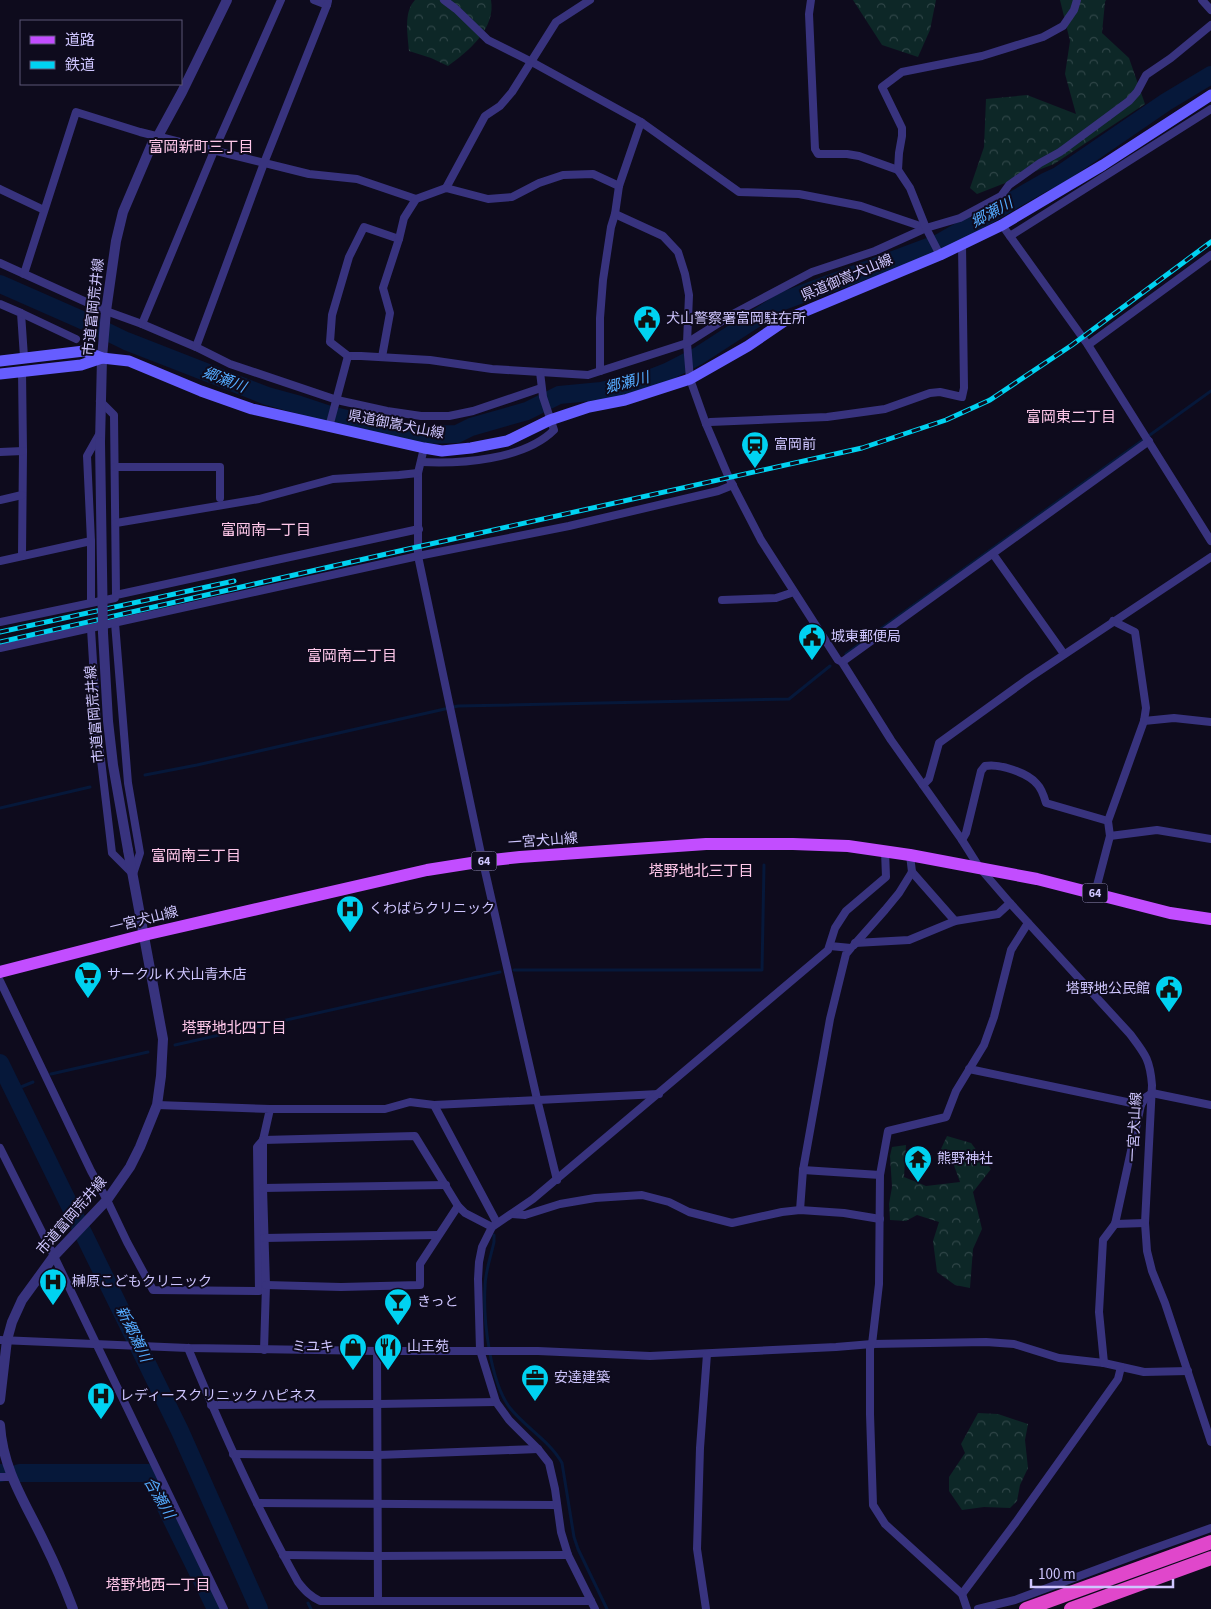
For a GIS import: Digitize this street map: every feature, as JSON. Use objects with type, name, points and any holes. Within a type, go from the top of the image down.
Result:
[{"type":"highway","points":[[1026,1609],[1211,1542]]},
{"type":"highway","points":[[1071,1609],[1211,1558]]},
{"type":"main road","name":"県道御嵩犬山線","points":[[0,361],[84,351],[102,358],[129,361],[252,409],[424,448],[442,450],[471,448],[507,441],[550,420],[589,407],[625,400],[690,378],[748,346],[789,318],[1002,225],[1210,100]]},
{"type":"main road","name":"県道御嵩犬山線","points":[[0,374],[81,365],[102,358]]},
{"type":"main road","name":"一宮犬山線","points":[[0,972],[144,935],[427,870],[530,856],[706,844],[830,845],[884,851],[979,867],[1095,893],[1170,913],[1211,919]]},
{"type":"street","name":"市道富岡荒井線","points":[[0,1400],[4,1340],[22,1300],[54,1256],[107,1200],[130,1167],[157,1105],[161,1076],[162,1039],[113,765],[108,720],[103,633],[100,436],[103,342],[116,241],[122,212],[152,144],[182,92],[227,0]]},
{"type":"street","points":[[142,324],[214,151],[281,0]]},
{"type":"street","points":[[196,347],[264,163],[328,2],[314,0]]},
{"type":"street","points":[[444,0],[488,40],[641,122],[739,192],[799,194],[861,206],[926,228]]},
{"type":"street","points":[[446,188],[485,116],[500,106],[512,92],[556,22],[590,0]]},
{"type":"street","points":[[811,0],[809,14],[815,149],[818,154],[853,155],[898,170]]},
{"type":"street","points":[[939,253],[926,228],[910,188],[898,170],[902,128],[882,86],[902,72],[982,56],[1043,37],[1063,26],[1074,10],[1077,0]]},
{"type":"street","points":[[1202,0],[1211,10]]},
{"type":"street","points":[[399,239],[364,227],[349,257],[332,315],[330,342],[348,356],[430,360],[492,369],[588,375],[687,343],[733,314],[812,272],[875,252],[926,228],[960,218],[1001,196],[1009,186],[1040,163],[1060,152],[1129,100],[1137,92],[1146,75],[1211,26]]},
{"type":"street","points":[[1010,236],[1210,100]]},
{"type":"street","points":[[24,274],[76,112],[140,132],[308,174],[357,179],[416,199]]},
{"type":"street","points":[[600,371],[600,318],[603,280],[611,227],[619,186],[641,122]]},
{"type":"street","points":[[382,357],[390,313],[383,288],[404,218],[416,199],[446,188],[488,199],[512,197],[539,183],[563,175],[593,174],[619,186]]},
{"type":"street","points":[[0,189],[44,210]]},
{"type":"street","points":[[615,214],[663,236],[678,252],[689,295],[687,343],[690,378],[706,424],[733,485],[761,540],[794,592],[838,660],[842,662],[891,740],[979,867]]},
{"type":"street","points":[[1002,225],[1088,345],[1211,541]]},
{"type":"street","points":[[706,424],[710,422],[827,416],[885,409],[930,393],[940,392],[962,397],[964,388],[962,244]]},
{"type":"street","points":[[1088,345],[1211,255]]},
{"type":"street","points":[[0,263],[196,347],[230,364],[337,400],[404,414],[449,416],[473,411],[541,388]]},
{"type":"street","points":[[0,304],[76,339]]},
{"type":"street","points":[[21,313],[24,358]]},
{"type":"street","points":[[329,427],[348,356]]},
{"type":"street","points":[[22,371],[22,556]]},
{"type":"street","points":[[420,462],[449,464],[502,456],[526,449],[547,437],[554,430],[543,397],[540,372]]},
{"type":"street","points":[[0,622],[115,598],[114,415],[100,401]]},
{"type":"street","points":[[91,602],[91,541],[87,456],[100,436]]},
{"type":"street","points":[[842,662],[1149,441]]},
{"type":"street","points":[[424,448],[418,473],[418,556],[537,1100],[557,1180]]},
{"type":"street","points":[[0,452],[23,451]]},
{"type":"street","points":[[115,467],[220,467],[220,498]]},
{"type":"street","points":[[116,524],[259,499],[333,479],[418,473]]},
{"type":"street","points":[[0,648],[418,556],[574,524],[718,491],[733,485]]},
{"type":"street","points":[[0,500],[22,495]]},
{"type":"street","points":[[116,594],[419,530]]},
{"type":"street","points":[[0,561],[91,541]]},
{"type":"street","points":[[993,554],[1064,654]]},
{"type":"street","points":[[923,785],[929,779],[939,743],[1029,678],[1211,556]]},
{"type":"street","points":[[722,600],[776,598],[794,592]]},
{"type":"street","points":[[1095,893],[1110,836],[1108,820],[1144,721],[1146,708],[1135,632],[1114,621]]},
{"type":"street","points":[[90,629],[97,726],[112,852],[133,874],[140,853],[128,783],[115,624]]},
{"type":"street","points":[[1144,721],[1174,718],[1211,722]]},
{"type":"street","points":[[962,840],[966,833],[981,771],[985,766],[991,765],[998,765],[1029,777],[1037,784],[1046,803],[1108,820]]},
{"type":"street","points":[[1110,836],[1157,830],[1211,839]]},
{"type":"street","points":[[595,1609],[568,1555],[561,1532],[549,1463],[538,1448],[509,1420],[496,1402],[480,1350],[478,1262],[482,1247],[494,1225],[512,1214],[557,1180],[816,960],[830,946],[835,928],[846,911],[886,877],[884,851]]},
{"type":"street","points":[[910,855],[912,872],[955,921]]},
{"type":"street","name":"一宮犬山線","points":[[979,867],[1130,1034],[1146,1056],[1151,1068],[1152,1093],[1145,1223],[1147,1250],[1152,1271],[1165,1303],[1211,1442]]},
{"type":"street","points":[[800,1210],[803,1170],[830,1019],[846,954],[890,904],[912,872]]},
{"type":"street","points":[[830,946],[853,946],[909,940],[955,921],[998,914],[1010,903]]},
{"type":"street","points":[[968,1609],[962,1594],[885,1524],[873,1505],[870,1348],[879,1284],[880,1175],[888,1131],[946,1117],[956,1092],[984,1045],[996,1010],[1011,950],[1028,923]]},
{"type":"street","points":[[0,981],[126,1242],[153,1290],[259,1290],[257,1147],[263,1140],[415,1136],[458,1206],[465,1213],[494,1225]]},
{"type":"street","points":[[969,1069],[1141,1106]]},
{"type":"street","points":[[1104,1363],[1099,1312],[1103,1240],[1114,1224],[1141,1106],[1146,1097],[1152,1093],[1211,1105]]},
{"type":"street","points":[[157,1105],[270,1109],[384,1109],[410,1102],[434,1104],[659,1094]]},
{"type":"street","points":[[434,1104],[494,1225]]},
{"type":"street","points":[[264,1350],[266,1285],[263,1140],[270,1109]]},
{"type":"street","points":[[0,1148],[224,1609]]},
{"type":"street","points":[[803,1170],[880,1175]]},
{"type":"street","points":[[263,1188],[446,1185]]},
{"type":"street","points":[[512,1214],[525,1215],[560,1204],[595,1198],[642,1195],[669,1202],[689,1212],[732,1223],[800,1210],[844,1213],[880,1219]]},
{"type":"street","points":[[266,1285],[341,1287],[420,1285],[420,1264],[458,1206]]},
{"type":"street","points":[[1114,1224],[1145,1223]]},
{"type":"street","points":[[264,1238],[438,1235]]},
{"type":"street","points":[[4,1340],[264,1350],[377,1352],[480,1350],[650,1356],[872,1344],[986,1342],[1014,1344],[1059,1358],[1104,1363],[1144,1372],[1188,1371]]},
{"type":"street","points":[[188,1348],[233,1454],[283,1555],[298,1582],[306,1592],[320,1601],[591,1601]]},
{"type":"street","points":[[377,1352],[378,1601]]},
{"type":"street","points":[[706,1609],[697,1549],[700,1448],[707,1354]]},
{"type":"street","points":[[962,1594],[1118,1379],[1121,1367]]},
{"type":"street","points":[[211,1405],[496,1402]]},
{"type":"street","points":[[0,1425],[5,1477],[47,1547],[73,1609]]},
{"type":"street","points":[[233,1454],[378,1455],[538,1448]]},
{"type":"street","points":[[257,1504],[557,1505]]},
{"type":"street","points":[[978,1609],[1030,1595],[1211,1528]]},
{"type":"street","points":[[283,1555],[568,1555]]},
{"type":"green space","points":[[415,0],[491,0],[489,20],[485,29],[472,46],[448,66],[409,51],[408,17],[411,5]]},
{"type":"green space","points":[[853,0],[936,0],[930,30],[918,57],[882,45]]},
{"type":"green space","points":[[1060,0],[1106,0],[1102,33],[1129,58],[1145,104],[1054,164],[977,194],[970,188],[984,147],[986,99],[1027,95],[1076,114],[1065,74],[1070,41]]},
{"type":"green space","points":[[947,1136],[971,1143],[991,1169],[973,1192],[982,1229],[973,1249],[970,1288],[955,1285],[937,1272],[933,1241],[939,1222],[917,1215],[906,1221],[890,1220],[889,1204],[892,1187],[890,1156],[892,1147],[906,1145],[904,1177],[926,1186],[960,1182],[952,1160],[941,1149]]},
{"type":"green space","points":[[978,1413],[998,1414],[1028,1424],[1025,1440],[1028,1468],[1020,1485],[1017,1501],[1010,1508],[984,1507],[962,1510],[949,1491],[949,1477],[965,1453],[961,1444]]},
{"type":"waterway","name":"郷瀬川","points":[[0,284],[126,341],[267,396],[330,415],[402,432],[428,435],[457,434],[471,427],[527,411],[559,395],[601,391],[644,381],[667,372],[698,356],[783,301],[939,243],[1058,176],[1166,102],[1211,75]]},
{"type":"waterway","points":[[846,654],[1211,391]]},
{"type":"waterway","points":[[145,775],[458,706],[789,699],[830,666]]},
{"type":"waterway","points":[[0,808],[90,787]]},
{"type":"waterway","points":[[514,970],[762,970],[764,865]]},
{"type":"waterway","points":[[175,1045],[500,972]]},
{"type":"waterway","points":[[51,1074],[148,1052]]},
{"type":"waterway","name":"新郷瀬川","points":[[0,1063],[180,1431],[259,1609]]},
{"type":"waterway","points":[[12,1087],[21,1087],[33,1082]]},
{"type":"waterway","points":[[494,1235],[485,1281],[485,1316],[489,1350],[497,1383],[510,1408],[551,1448],[562,1463],[574,1537],[607,1609]]},
{"type":"waterway","name":"合瀬川","points":[[19,1473],[149,1473],[216,1609]]},
{"type":"waterway","points":[[308,1603],[311,1609]]},
{"type":"railway","points":[[0,642],[862,448],[946,420],[990,400],[1072,345],[1211,242]]},
{"type":"railway","points":[[0,632],[234,581]]},
{"type":"place","name":"犬山警察署富岡駐在所","points":[[647,343]]},
{"type":"place","name":"富岡前","points":[[755,469]]},
{"type":"place","name":"城東郵便局","points":[[812,661]]},
{"type":"place","name":"くわばらクリニック","points":[[350,933]]},
{"type":"place","name":"サークルＫ犬山青木店","points":[[88,999]]},
{"type":"place","name":"塔野地公民館","points":[[1169,1013]]},
{"type":"place","name":"熊野神社","points":[[918,1183]]},
{"type":"place","name":"榊原こどもクリニック","points":[[53,1306]]},
{"type":"place","name":"きっと","points":[[398,1326]]},
{"type":"place","name":"ミユキ","points":[[353,1371]]},
{"type":"place","name":"山王苑","points":[[388,1371]]},
{"type":"place","name":"安達建築","points":[[535,1402]]},
{"type":"place","name":"レディースクリニック ハピネス","points":[[101,1420]]},
{"type":"district","name":"富岡新町三丁目","points":[[201,147]]},
{"type":"district","name":"富岡東二丁目","points":[[1071,417]]},
{"type":"district","name":"富岡南一丁目","points":[[266,530]]},
{"type":"district","name":"富岡南二丁目","points":[[352,656]]},
{"type":"district","name":"富岡南三丁目","points":[[196,856]]},
{"type":"district","name":"塔野地北三丁目","points":[[701,871]]},
{"type":"district","name":"塔野地北四丁目","points":[[234,1028]]},
{"type":"district","name":"塔野地西一丁目","points":[[158,1585]]}]
